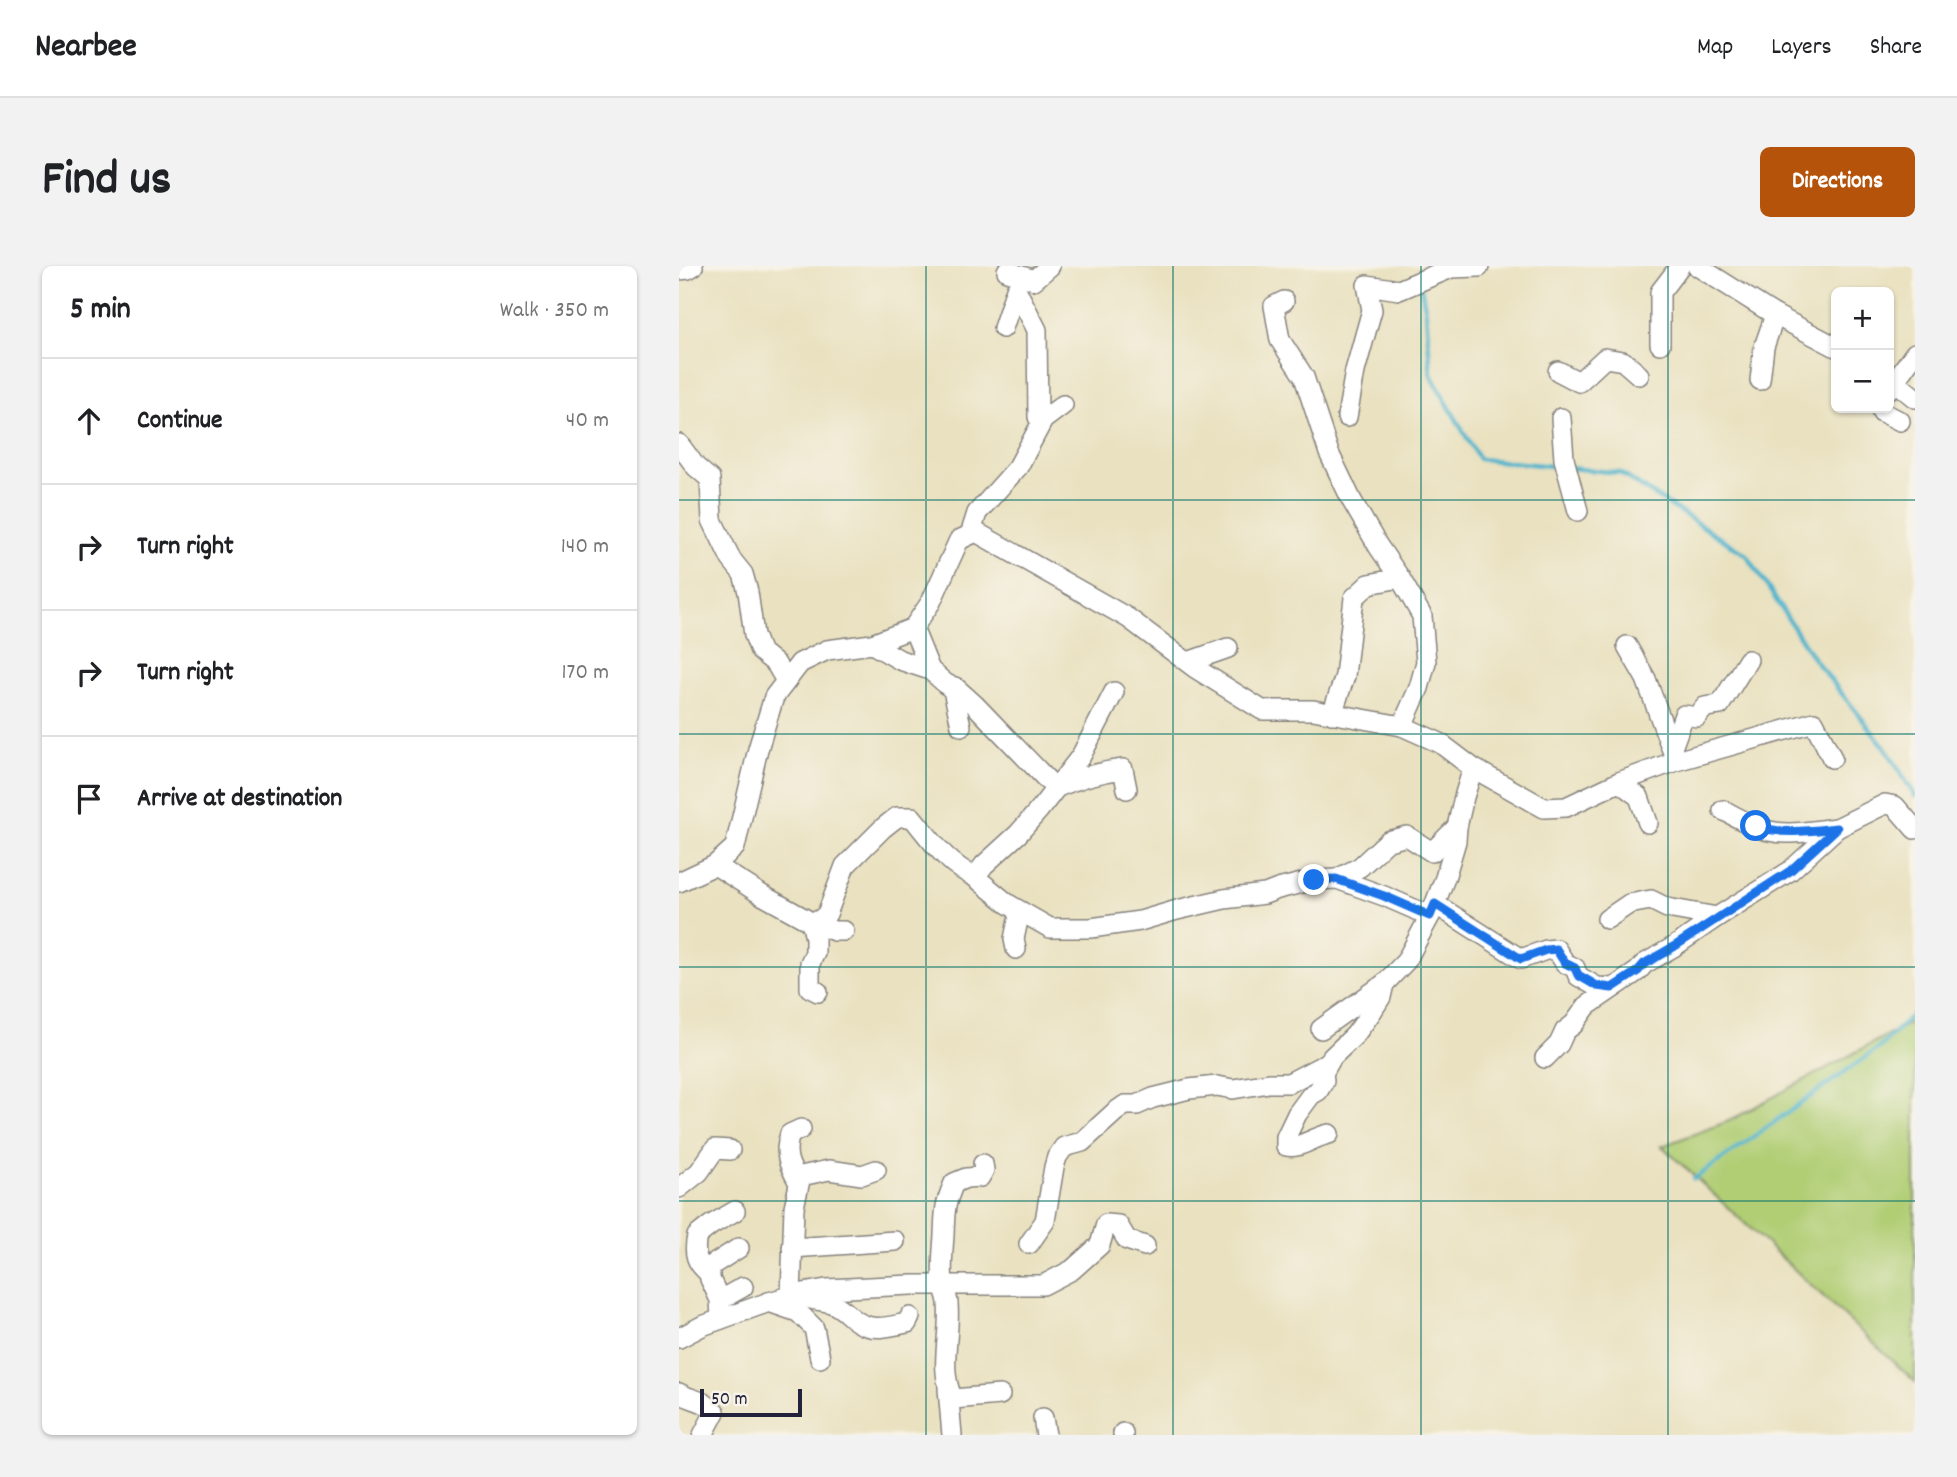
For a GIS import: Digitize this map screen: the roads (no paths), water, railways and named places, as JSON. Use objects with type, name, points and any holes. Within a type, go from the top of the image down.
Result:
[{"type":"street","points":[[679,270],[693,266]]},
{"type":"street","points":[[1005,269],[1034,280],[1049,266]]},
{"type":"street","points":[[1660,344],[1660,292],[1680,266]]},
{"type":"street","points":[[1697,266],[1775,315],[1831,344]]},
{"type":"street","points":[[1347,417],[1355,371],[1372,310],[1367,285],[1399,290],[1451,268],[1479,267]]},
{"type":"street","points":[[1005,269],[1037,330],[1038,417]]},
{"type":"street","points":[[1003,328],[1016,289]]},
{"type":"street","points":[[1284,301],[1274,306],[1280,340],[1304,377],[1329,453],[1352,501],[1422,616],[1426,662],[1419,688],[1402,726]]},
{"type":"street","points":[[1761,380],[1764,347],[1775,315]]},
{"type":"street","points":[[1894,379],[1915,353]]},
{"type":"street","points":[[1558,371],[1579,382],[1605,358],[1623,361],[1639,375]]},
{"type":"street","points":[[1894,385],[1915,398]]},
{"type":"street","points":[[971,532],[977,513],[1018,467],[1043,420],[1063,405]]},
{"type":"street","points":[[1884,413],[1900,421]]},
{"type":"street","points":[[1561,418],[1566,469],[1578,511]]},
{"type":"street","points":[[679,444],[696,467],[710,479],[712,520],[731,559],[743,574],[754,635],[760,651],[776,664],[786,681]]},
{"type":"street","points":[[679,882],[715,864],[735,847],[774,697],[800,663],[827,650],[872,644],[913,628],[930,603],[959,540],[976,532],[1128,618],[1188,662],[1262,710],[1314,710],[1402,726],[1440,743],[1473,768],[1544,808],[1566,807],[1674,755],[1814,722],[1832,758]]},
{"type":"street","points":[[1332,714],[1345,676],[1354,598],[1369,584],[1400,578]]},
{"type":"street","points":[[913,628],[930,670]]},
{"type":"street","points":[[872,644],[900,660],[930,670],[953,690],[961,726]]},
{"type":"street","points":[[1627,646],[1646,679],[1674,755]]},
{"type":"street","points":[[1188,662],[1227,648]]},
{"type":"street","points":[[1674,755],[1684,715],[1697,717],[1706,707],[1720,705],[1748,660]]},
{"type":"street","points":[[945,684],[955,687],[975,705],[1055,788]]},
{"type":"street","points":[[975,877],[984,865],[1018,834],[1081,756],[1114,692]]},
{"type":"street","points":[[1321,1029],[1384,984],[1406,961],[1433,910],[1452,856],[1473,768]]},
{"type":"street","points":[[1055,788],[1100,772],[1123,769],[1127,789]]},
{"type":"street","points":[[1619,782],[1639,797],[1648,823]]},
{"type":"street","points":[[1545,1058],[1587,1006],[1644,964],[1790,871],[1837,828],[1885,804],[1895,806],[1915,829]]},
{"type":"street","points":[[1723,810],[1772,832],[1837,828]]},
{"type":"street","points":[[811,922],[820,920],[827,914],[845,866],[897,817],[912,817],[940,853],[1008,904],[1050,928],[1091,928],[1147,919],[1224,899],[1265,894],[1314,880],[1336,879],[1433,910],[1521,959],[1556,949],[1565,963],[1575,968],[1578,975],[1597,986],[1612,988]]},
{"type":"street","points":[[1336,879],[1360,867],[1388,841],[1406,836],[1431,855],[1457,827]]},
{"type":"street","points":[[715,864],[762,895],[811,922],[834,931],[843,931]]},
{"type":"street","points":[[1607,919],[1629,904],[1651,900],[1667,908],[1717,917]]},
{"type":"street","points":[[1016,949],[1014,939],[1020,911]]},
{"type":"street","points":[[1102,938],[1131,935],[1143,929],[1147,919]]},
{"type":"street","points":[[811,922],[815,938],[810,964],[810,988],[818,992]]},
{"type":"street","points":[[1329,1134],[1317,1136],[1304,1144],[1286,1146],[1286,1137],[1291,1126],[1311,1095],[1318,1091],[1324,1081],[1323,1073],[1332,1057],[1355,1035],[1371,1013],[1381,997],[1384,984]]},
{"type":"street","points":[[1029,1244],[1045,1221],[1057,1157],[1064,1147],[1082,1142],[1125,1105],[1137,1105],[1153,1097],[1189,1089],[1217,1086],[1233,1089],[1269,1083],[1289,1083],[1329,1062]]},
{"type":"street","points":[[799,1183],[790,1167],[785,1148],[790,1134],[800,1129]]},
{"type":"street","points":[[679,1188],[699,1172],[715,1149],[730,1150]]},
{"type":"street","points":[[952,1435],[944,1367],[948,1303],[941,1262],[943,1214],[954,1183],[966,1178],[980,1177],[984,1170],[983,1164]]},
{"type":"street","points":[[794,1295],[794,1207],[801,1176],[829,1170],[862,1175],[876,1170]]},
{"type":"street","points":[[710,1274],[700,1266],[696,1257],[694,1246],[697,1236],[736,1211]]},
{"type":"street","points":[[720,1310],[826,1289],[1043,1285],[1072,1269],[1100,1245],[1106,1224],[1118,1225],[1127,1240],[1145,1246]]},
{"type":"street","points":[[792,1248],[895,1241]]},
{"type":"street","points":[[720,1310],[709,1267],[739,1248]]},
{"type":"street","points":[[679,1338],[702,1326],[743,1287]]},
{"type":"street","points":[[794,1295],[813,1301],[829,1302],[844,1309],[858,1322],[875,1329],[907,1323],[910,1317]]},
{"type":"street","points":[[769,1302],[798,1312],[814,1328],[820,1358]]},
{"type":"street","points":[[948,1389],[953,1399],[1000,1395]]},
{"type":"street","points":[[679,1393],[689,1399],[703,1401],[715,1412],[703,1435]]},
{"type":"waterway","points":[[1421,287],[1426,312],[1431,375],[1479,459],[1562,467]]},
{"type":"waterway","points":[[1570,468],[1620,473],[1747,555],[1814,659],[1887,750],[1915,796]]},
{"type":"waterway","points":[[1694,1179],[1880,1047],[1915,1012]]}]
